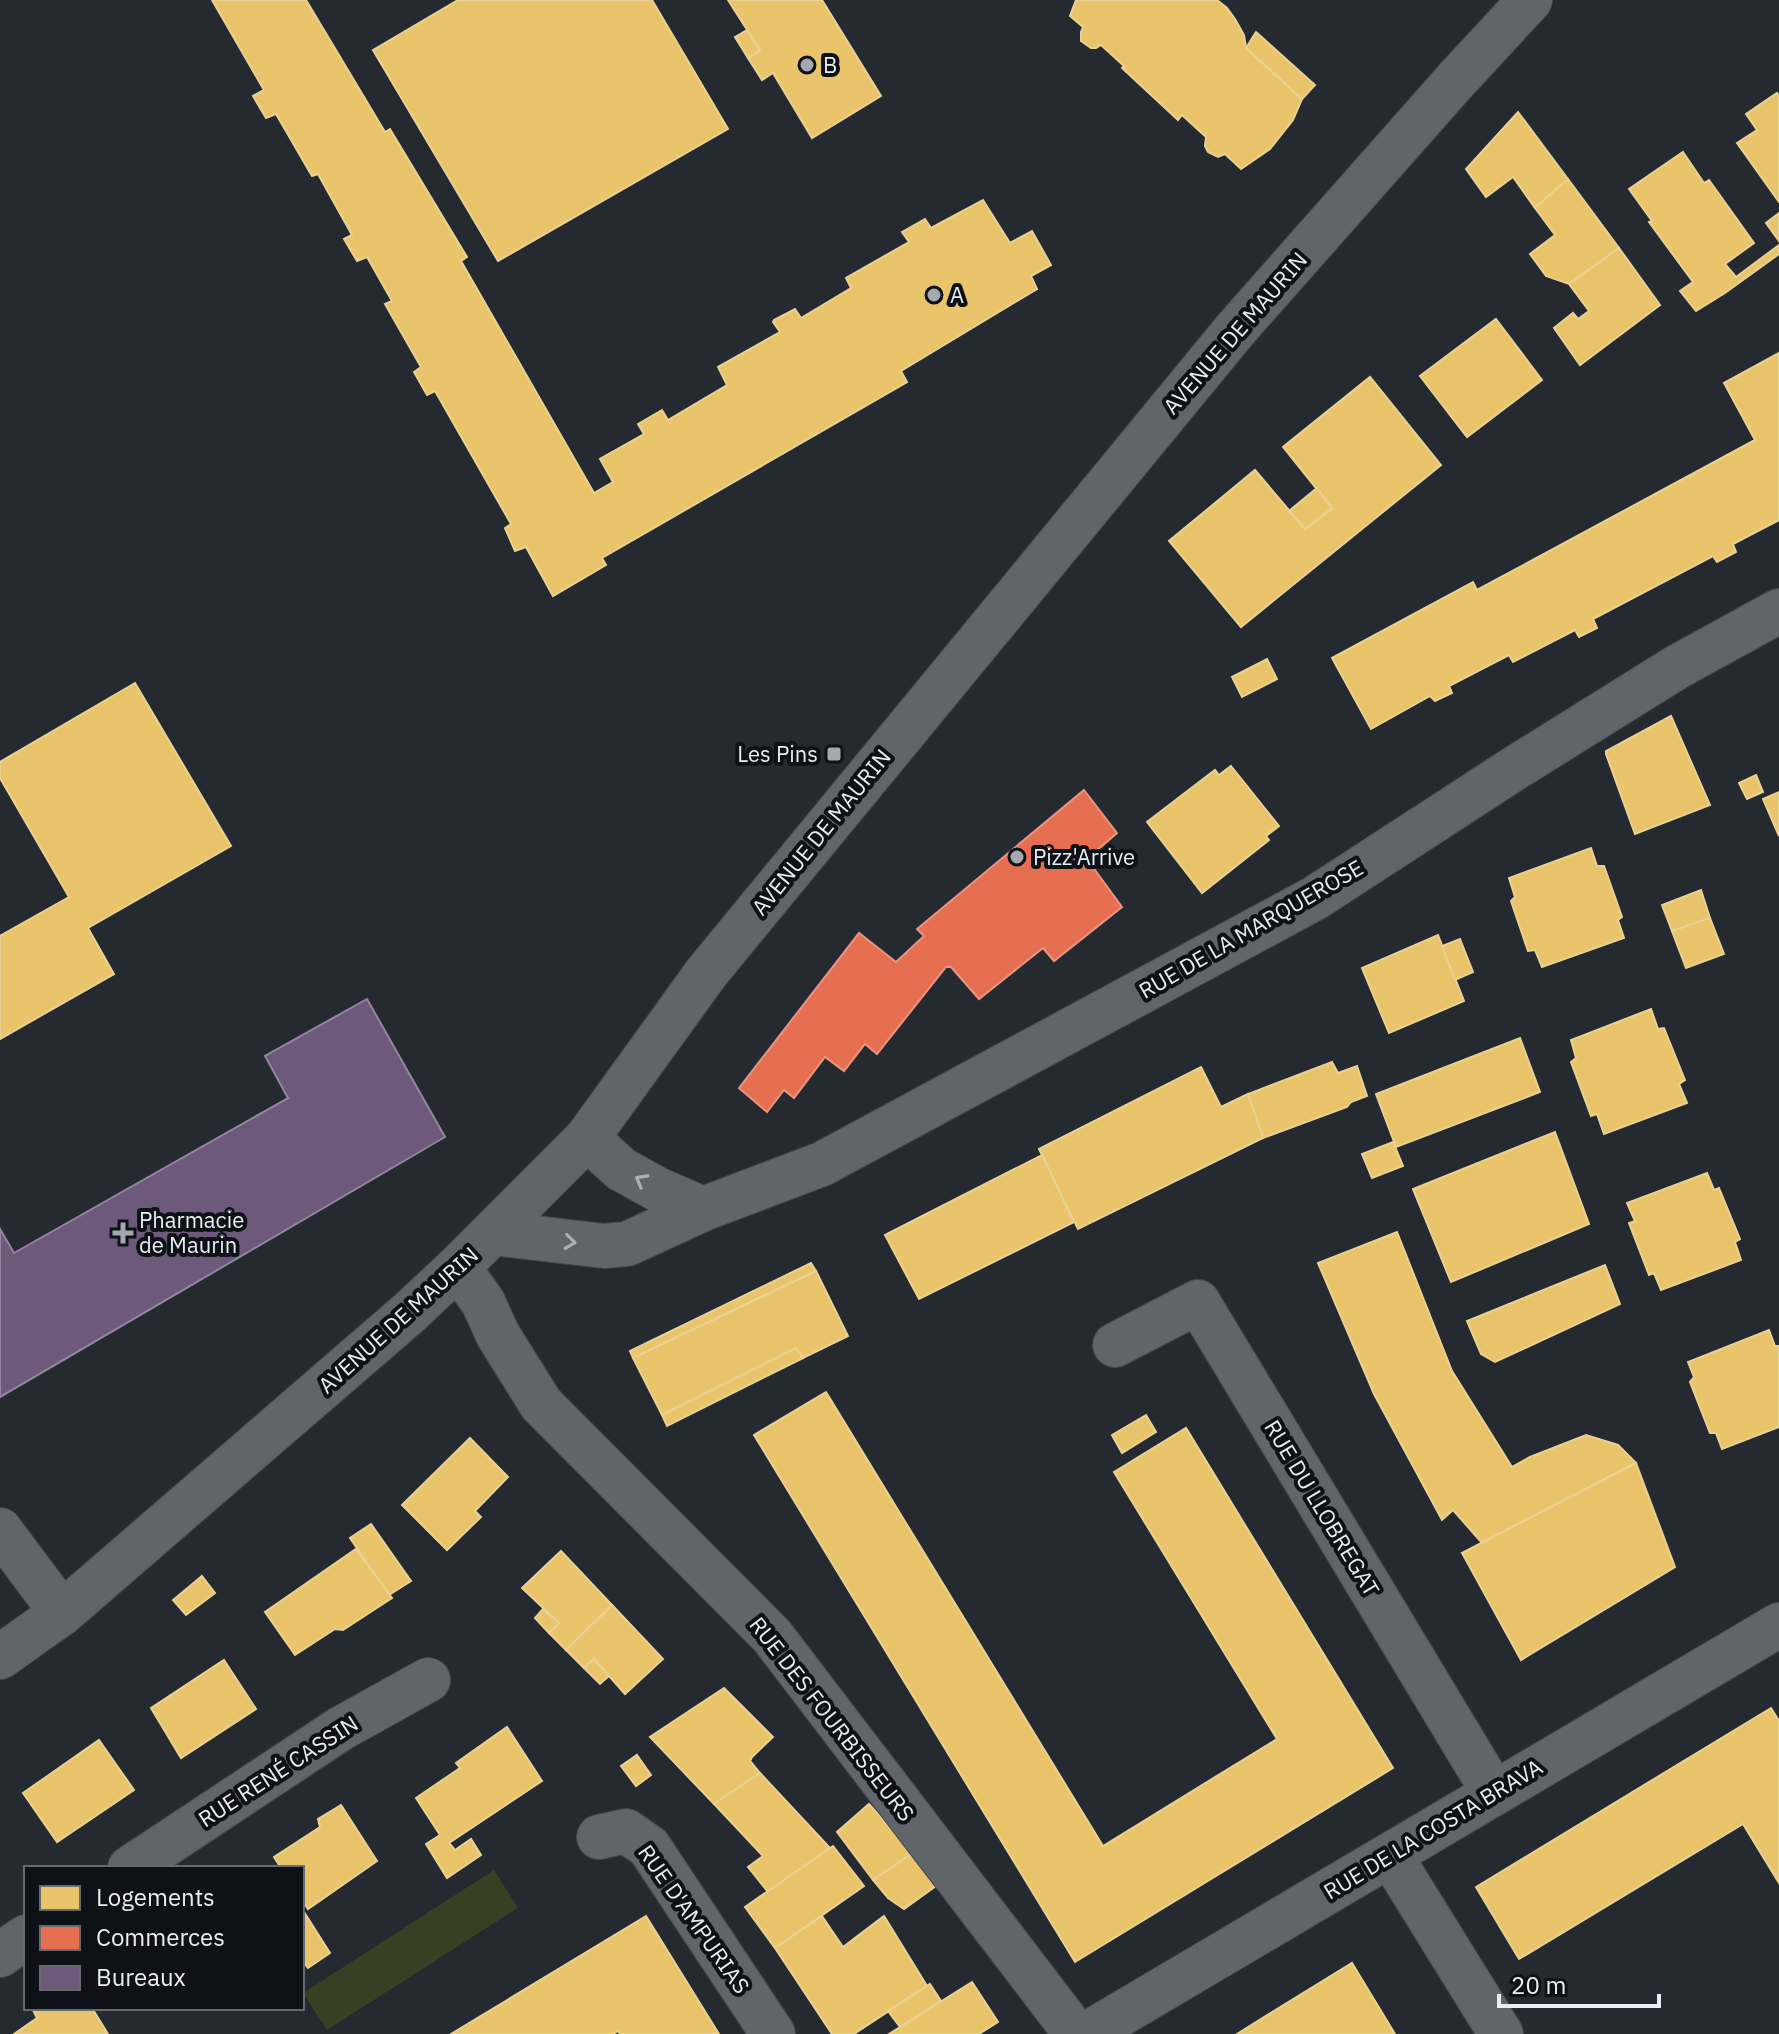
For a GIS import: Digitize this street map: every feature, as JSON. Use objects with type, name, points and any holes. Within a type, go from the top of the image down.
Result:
[{"type":"street","name":"AVENUE DE MAURIN","points":[[0,1657],[62,1613],[401,1320],[587,1138],[707,972],[1215,354],[1530,0]]},
{"type":"street","name":"RUE DE LA MARQUEROSE","points":[[493,1233],[604,1246],[627,1244],[703,1209],[822,1164],[1315,898],[1663,676],[1779,611]]},
{"type":"street","points":[[587,1138],[621,1169],[703,1209]]},
{"type":"street","name":"RUE DES FOURBISSEURS","points":[[458,1267],[483,1302],[498,1335],[541,1404],[772,1636],[1076,2034]]},
{"type":"street","name":"RUE DU LLOBREGAT","points":[[1115,1345],[1198,1302],[1494,1793]]},
{"type":"street","points":[[0,1530],[62,1613]]},
{"type":"street","name":"RUE DE LA COSTA BRAVA","points":[[1087,2034],[1779,1625]]},
{"type":"street","name":"RUE RENÉ CASSIN","points":[[133,1866],[340,1729],[428,1680]]},
{"type":"street","name":"RUE D'AMPURIAS","points":[[599,1837],[626,1831],[649,1847],[773,2034]]},
{"type":"street","points":[[1390,1855],[1501,2034]]},
{"type":"street","points":[[0,1955],[24,1938]]},
{"type":"green space","points":[[494,1870],[518,1908],[327,2030],[304,1992]]},
{"type":"building: Logements","name":"A","points":[[212,0],[306,0],[385,132],[390,129],[467,257],[461,261],[594,493],[613,482],[600,459],[644,434],[638,424],[662,410],[668,420],[727,385],[718,367],[780,332],[774,320],[795,309],[801,318],[851,288],[846,278],[909,242],[902,232],[925,219],[931,228],[983,200],[1010,243],[1032,231],[1051,265],[1031,276],[1037,289],[901,371],[907,382],[602,558],[606,565],[553,596],[526,547],[515,551],[505,528],[511,524],[435,391],[427,395],[414,372],[421,367],[385,304],[392,301],[367,257],[357,261],[344,239],[352,235],[318,174],[312,176],[276,114],[266,118],[253,96],[264,90]]},
{"type":"building: Logements","points":[[458,0],[652,0],[728,129],[498,261],[373,50]]},
{"type":"building: Logements","name":"B","points":[[728,0],[822,0],[881,96],[812,138],[773,73],[762,80],[748,58],[760,50]]},
{"type":"building: Logements","points":[[1076,0],[1217,0],[1235,19],[1244,35],[1246,48],[1302,99],[1293,120],[1270,149],[1241,169],[1225,154],[1218,157],[1208,152],[1206,137],[1182,115],[1178,120],[1101,45],[1091,48],[1081,41],[1083,27],[1070,16]]},
{"type":"building: Logements","points":[[747,30],[760,50],[748,58],[735,37]]},
{"type":"building: Logements","points":[[1256,32],[1315,85],[1302,99],[1246,48]]},
{"type":"building: Logements","points":[[1777,93],[1779,202],[1737,143],[1757,130],[1746,114]]},
{"type":"building: Logements","points":[[1518,112],[1568,179],[1535,208],[1513,177],[1486,197],[1466,169]]},
{"type":"building: Logements","points":[[1683,152],[1704,183],[1709,180],[1754,243],[1725,264],[1736,277],[1779,245],[1779,254],[1696,311],[1680,291],[1693,282],[1629,189]]},
{"type":"building: Logements","points":[[1568,179],[1619,248],[1569,284],[1546,276],[1530,254],[1555,235],[1535,208]]},
{"type":"building: Logements","points":[[1779,213],[1779,241],[1766,223]]},
{"type":"building: Logements","points":[[1619,248],[1660,305],[1580,365],[1554,328],[1573,313],[1578,319],[1589,311],[1569,284]]},
{"type":"building: Logements","points":[[1496,319],[1542,380],[1467,437],[1420,376]]},
{"type":"building: Logements","points":[[1779,353],[1779,520],[1733,544],[1736,552],[1717,562],[1713,556],[1593,619],[1597,628],[1579,637],[1575,630],[1513,662],[1509,655],[1449,686],[1452,693],[1435,701],[1430,696],[1371,729],[1332,658],[1473,582],[1477,590],[1755,440],[1724,383]]},
{"type":"building: Logements","points":[[1370,377],[1441,465],[1241,627],[1169,541],[1255,470],[1305,529],[1332,508],[1283,447]]},
{"type":"building: Logements","points":[[1317,488],[1332,508],[1305,529],[1289,511]]},
{"type":"building: Logements","points":[[1267,659],[1277,679],[1242,697],[1232,677]]},
{"type":"building: Logements","points":[[135,683],[231,846],[88,928],[114,974],[0,1039],[0,936],[69,897],[0,778],[0,762]]},
{"type":"building: Logements","points":[[1671,716],[1710,805],[1635,834],[1606,751]]},
{"type":"building: Logements","points":[[1231,766],[1279,826],[1266,836],[1269,840],[1202,893],[1147,822],[1215,770],[1219,775]]},
{"type":"building: Logements","points":[[1756,775],[1763,792],[1747,799],[1739,783]]},
{"type":"building: Logements","points":[[1779,792],[1779,836],[1763,799]]},
{"type":"building: Logements","points":[[1591,848],[1597,866],[1604,866],[1622,917],[1618,920],[1624,938],[1542,967],[1535,950],[1528,951],[1511,901],[1515,897],[1509,878]]},
{"type":"building: Logements","points":[[1701,890],[1710,918],[1672,931],[1662,905]]},
{"type":"building: Logements","points":[[1710,918],[1724,954],[1686,968],[1672,931]]},
{"type":"building: Logements","points":[[1438,935],[1464,1001],[1389,1033],[1362,968]]},
{"type":"building: Logements","points":[[1460,939],[1473,972],[1455,980],[1442,946]]},
{"type":"building: Logements","points":[[1651,1009],[1658,1029],[1664,1028],[1685,1080],[1679,1084],[1687,1103],[1604,1134],[1597,1114],[1591,1116],[1571,1062],[1576,1058],[1571,1040]]},
{"type":"building: Logements","points":[[1520,1038],[1540,1092],[1396,1147],[1376,1094]]},
{"type":"building: Logements","points":[[1332,1062],[1338,1073],[1357,1066],[1367,1096],[1351,1102],[1347,1107],[1263,1138],[1248,1094]]},
{"type":"building: Logements","points":[[1201,1067],[1221,1107],[1248,1094],[1263,1138],[1078,1229],[1039,1149]]},
{"type":"building: Logements","points":[[1555,1132],[1589,1224],[1451,1282],[1413,1189]]},
{"type":"building: Logements","points":[[1393,1142],[1403,1166],[1372,1178],[1362,1154]]},
{"type":"building: Logements","points":[[1042,1155],[1074,1222],[919,1299],[885,1235]]},
{"type":"building: Logements","points":[[1707,1173],[1714,1190],[1719,1188],[1740,1239],[1735,1242],[1741,1260],[1661,1290],[1654,1273],[1649,1275],[1629,1223],[1635,1221],[1627,1203]]},
{"type":"building: Logements","points":[[1397,1232],[1452,1371],[1512,1467],[1586,1435],[1618,1445],[1636,1463],[1482,1543],[1453,1510],[1442,1520],[1374,1394],[1318,1263]]},
{"type":"building: Logements","points":[[811,1263],[816,1271],[633,1358],[630,1351]]},
{"type":"building: Logements","points":[[1605,1265],[1620,1304],[1495,1362],[1481,1354],[1467,1321]]},
{"type":"building: Logements","points":[[816,1271],[848,1336],[803,1358],[796,1348],[662,1415],[633,1358]]},
{"type":"building: Logements","points":[[1769,1330],[1775,1346],[1779,1346],[1779,1427],[1722,1449],[1716,1433],[1710,1433],[1690,1382],[1694,1377],[1688,1362]]},
{"type":"building: Logements","points":[[796,1348],[803,1358],[667,1426],[662,1415]]},
{"type":"building: Logements","points":[[826,1392],[1103,1846],[1277,1739],[1114,1472],[1186,1428],[1393,1768],[1075,1962],[754,1435]]},
{"type":"building: Logements","points":[[1146,1415],[1156,1432],[1122,1453],[1112,1435]]},
{"type":"building: Logements","points":[[470,1438],[508,1477],[475,1511],[481,1517],[447,1550],[402,1505]]},
{"type":"building: Logements","points":[[1636,1463],[1675,1567],[1521,1660],[1462,1553]]},
{"type":"building: Logements","points":[[371,1524],[411,1581],[389,1595],[350,1538]]},
{"type":"building: Logements","points":[[356,1549],[392,1598],[343,1630],[335,1629],[295,1655],[265,1612]]},
{"type":"building: Logements","points":[[561,1551],[612,1605],[566,1650],[549,1633],[559,1623],[522,1588]]},
{"type":"building: Logements","points":[[202,1576],[215,1593],[186,1615],[173,1600]]},
{"type":"building: Logements","points":[[612,1605],[663,1659],[625,1694],[594,1659],[584,1668],[566,1650]]},
{"type":"building: Logements","points":[[543,1609],[559,1623],[549,1633],[535,1618]]},
{"type":"building: Logements","points":[[594,1659],[609,1676],[600,1684],[584,1668]]},
{"type":"building: Logements","points":[[224,1660],[256,1709],[181,1758],[151,1708]]},
{"type":"building: Logements","points":[[724,1688],[773,1737],[750,1761],[760,1773],[714,1804],[650,1737]]},
{"type":"building: Logements","points":[[1771,1708],[1779,1721],[1779,1883],[1743,1824],[1519,1959],[1476,1887]]},
{"type":"building: Logements","points":[[507,1727],[542,1781],[449,1843],[455,1850],[471,1839],[481,1855],[447,1878],[426,1844],[440,1835],[416,1798],[460,1768],[456,1763]]},
{"type":"building: Logements","points":[[99,1740],[134,1790],[57,1842],[23,1793]]},
{"type":"building: Logements","points":[[637,1755],[651,1775],[636,1786],[621,1766]]},
{"type":"building: Logements","points":[[760,1773],[831,1849],[768,1892],[748,1867],[763,1856],[714,1804]]},
{"type":"building: Logements","points":[[869,1804],[913,1853],[873,1880],[837,1832]]},
{"type":"building: Logements","points":[[341,1805],[377,1861],[308,1909],[304,1903],[304,1866],[280,1866],[274,1857],[320,1827],[318,1819]]},
{"type":"building: Logements","points":[[833,1846],[864,1886],[775,1948],[745,1907]]},
{"type":"building: Logements","points":[[913,1853],[940,1883],[904,1909],[888,1898],[873,1880]]},
{"type":"building: Logements","points":[[304,1912],[330,1953],[308,1968],[304,1963]]},
{"type":"building: Logements","points":[[646,1916],[719,2034],[620,2034],[618,2031],[613,2034],[451,2034]]},
{"type":"building: Logements","points":[[822,1916],[843,1947],[884,1916],[927,1986],[854,2034],[832,2034],[775,1948]]},
{"type":"building: Logements","points":[[1352,1963],[1395,2034],[1237,2034],[1264,2017]]},
{"type":"building: Logements","points":[[972,1982],[998,2022],[979,2034],[889,2034]]},
{"type":"building: Logements","points":[[930,1984],[941,2001],[900,2027],[888,2011]]},
{"type":"building: Logements","points":[[33,2010],[93,2010],[108,2034],[14,2034],[37,2018]]},
{"type":"building: Commerces","points":[[1084,790],[1117,833],[1087,859],[1122,907],[1054,961],[1043,948],[979,999],[951,967],[946,967],[877,1054],[865,1044],[844,1071],[825,1057],[794,1098],[784,1090],[767,1112],[739,1088],[859,933],[896,962],[924,936],[917,929]]},
{"type":"building: Bureaux","points":[[367,999],[445,1137],[0,1397],[0,1229],[14,1253],[288,1098],[265,1056]]},
{"type":"place","name":"B","points":[[807,65]]},
{"type":"place","name":"A","points":[[934,295]]},
{"type":"place","name":"Les Pins","points":[[834,754]]},
{"type":"place","name":"Pizz'Arrive","points":[[1017,857]]},
{"type":"place","name":"Pharmacie de Maurin","points":[[123,1233]]}]
